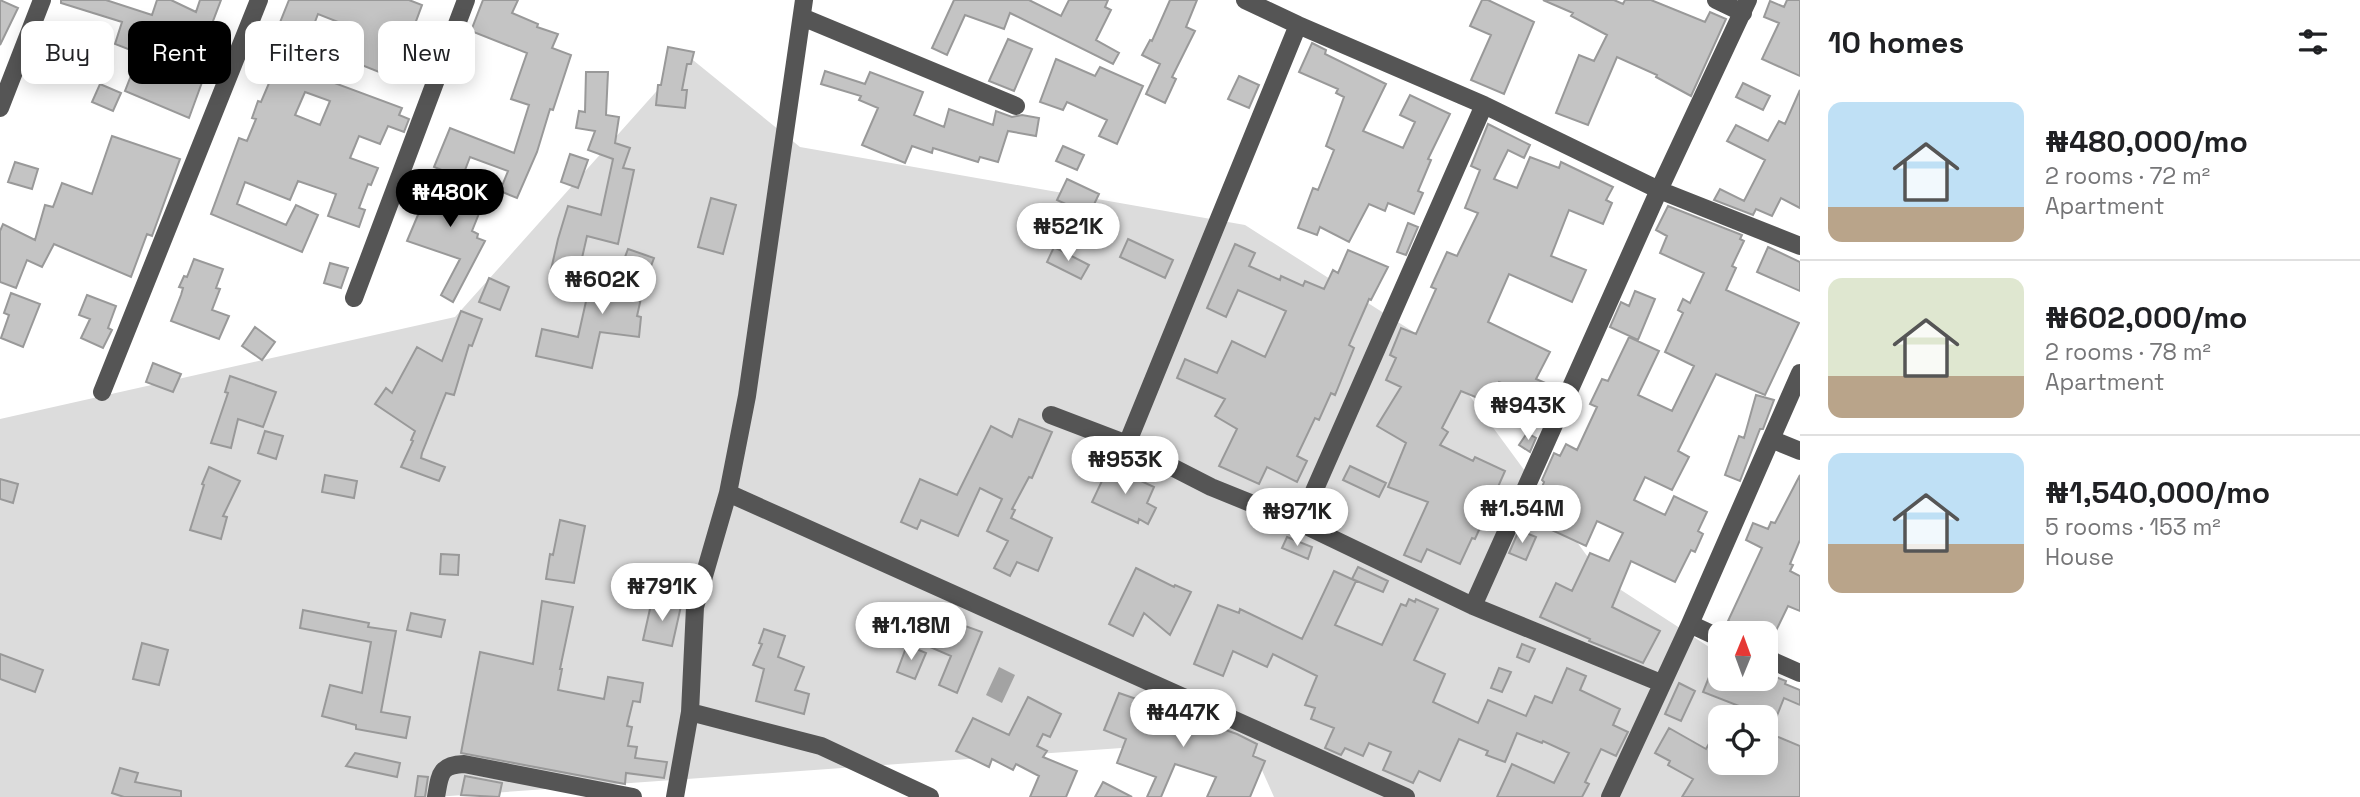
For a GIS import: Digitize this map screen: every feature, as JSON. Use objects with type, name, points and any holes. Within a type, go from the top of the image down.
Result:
[{"type":"street","points":[[0,108],[42,0]]},
{"type":"street","points":[[102,392],[259,0]]},
{"type":"street","points":[[355,298],[466,0]]},
{"type":"street","points":[[1245,0],[1483,105],[1659,191],[1800,246]]},
{"type":"street","points":[[1473,606],[1659,191],[1746,6],[1716,0]]},
{"type":"street","points":[[676,797],[690,712],[695,607],[728,493],[747,396],[803,8],[1016,107]]},
{"type":"street","points":[[1127,444],[1297,25]]},
{"type":"street","points":[[1300,523],[1483,105]]},
{"type":"street","points":[[1610,797],[1690,624],[1800,373]]},
{"type":"street","points":[[1051,415],[1127,444],[1211,487],[1300,523],[1473,606],[1661,683]]},
{"type":"street","points":[[1771,439],[1800,451]]},
{"type":"street","points":[[728,493],[1406,797]]},
{"type":"street","points":[[1690,624],[1708,632]]},
{"type":"street","points":[[1778,663],[1800,673]]},
{"type":"street","points":[[690,712],[821,746],[930,797]]},
{"type":"street","points":[[436,797],[442,771],[450,765],[464,764],[633,797]]},
{"type":"shaded area","points":[[688,56],[800,147],[1245,225],[1431,343],[1604,579],[1708,646],[1708,691],[1777,691],[1800,706],[1800,797],[1274,797],[1248,739],[435,797],[0,797],[0,419],[455,317]]},
{"type":"shaded area","points":[[999,667],[1015,675],[1002,703],[986,695]]},
{"type":"building","points":[[0,0],[18,8],[0,45]]},
{"type":"building","points":[[61,0],[106,0],[152,15],[157,0],[171,0],[196,12],[200,0],[221,0],[213,21],[128,21],[128,49],[115,44],[122,22],[61,3]]},
{"type":"building","points":[[289,0],[409,0],[422,5],[416,21],[378,21],[378,72],[364,66],[364,21],[336,21],[318,14],[315,21],[281,21]]},
{"type":"building","points":[[483,0],[518,0],[512,13],[538,24],[537,27],[558,34],[552,48],[571,55],[553,110],[550,109],[537,152],[517,198],[500,191],[508,171],[470,157],[462,178],[434,167],[450,128],[514,153],[529,105],[511,99],[527,53],[475,33],[475,21]]},
{"type":"building","points":[[954,0],[1029,0],[1061,16],[1069,0],[1108,0],[1105,7],[1111,10],[1096,40],[1119,53],[1113,64],[1010,13],[1004,29],[965,15],[947,55],[932,48]]},
{"type":"building","points":[[1170,0],[1197,0],[1186,27],[1195,31],[1172,77],[1176,79],[1165,103],[1146,94],[1160,64],[1142,55],[1150,40],[1152,41]]},
{"type":"building","points":[[1482,0],[1488,0],[1534,22],[1504,94],[1471,80],[1491,35],[1470,26]]},
{"type":"building","points":[[1543,0],[1614,0],[1623,4],[1625,0],[1651,0],[1705,22],[1710,12],[1726,19],[1691,96],[1656,77],[1657,75],[1617,57],[1588,125],[1556,113],[1579,55],[1594,61],[1607,35],[1571,16],[1573,13]]},
{"type":"building","points":[[1787,0],[1800,0],[1800,76],[1762,59],[1779,23],[1764,17],[1770,1],[1784,7]]},
{"type":"building","points":[[1008,39],[1032,49],[1014,91],[989,81]]},
{"type":"building","points":[[1312,43],[1326,50],[1325,54],[1386,84],[1363,131],[1403,148],[1415,122],[1400,115],[1410,95],[1450,114],[1428,159],[1431,160],[1418,191],[1423,193],[1414,214],[1388,203],[1385,211],[1369,204],[1349,242],[1320,227],[1317,235],[1298,228],[1313,188],[1318,190],[1334,150],[1326,146],[1344,97],[1336,93],[1338,89],[1299,72]]},
{"type":"building","points":[[668,47],[694,52],[691,64],[687,64],[682,90],[687,90],[685,108],[656,105]]},
{"type":"building","points":[[1056,59],[1095,76],[1100,67],[1143,86],[1117,144],[1099,136],[1107,120],[1067,102],[1063,110],[1040,102]]},
{"type":"building","points":[[825,71],[865,84],[870,72],[923,92],[914,115],[944,127],[949,109],[993,125],[996,111],[1012,117],[1022,115],[1039,118],[1036,136],[1008,131],[998,162],[980,157],[978,162],[933,148],[932,153],[912,146],[905,163],[862,145],[878,108],[859,100],[861,96],[821,84]]},
{"type":"building","points":[[586,72],[608,72],[606,115],[619,117],[615,143],[630,148],[623,168],[634,170],[618,244],[587,236],[577,280],[550,274],[558,239],[568,206],[601,215],[613,159],[588,150],[595,131],[576,128],[579,111],[585,112]]},
{"type":"building","points":[[1239,76],[1259,85],[1249,108],[1228,99]]},
{"type":"building","points":[[128,83],[201,84],[189,118],[125,91]]},
{"type":"building","points":[[1743,83],[1770,96],[1763,110],[1736,97]]},
{"type":"building","points":[[100,84],[121,93],[113,111],[92,102]]},
{"type":"building","points":[[269,84],[337,84],[402,108],[399,115],[409,119],[404,132],[388,126],[380,144],[359,136],[350,158],[378,168],[371,185],[368,184],[359,208],[365,210],[359,227],[328,216],[336,194],[298,181],[290,200],[245,182],[237,204],[286,225],[296,205],[318,215],[302,252],[211,214],[239,138],[247,141],[256,119],[252,118],[258,101],[261,102]],"holes":[[[305,92],[330,101],[320,125],[295,115]]]},
{"type":"building","points":[[1800,90],[1800,208],[1781,198],[1772,216],[1756,209],[1753,215],[1714,200],[1720,189],[1744,201],[1765,160],[1727,141],[1736,125],[1768,141],[1779,121],[1785,124]]},
{"type":"building","points":[[1488,124],[1530,145],[1524,158],[1508,150],[1494,179],[1517,188],[1530,157],[1559,168],[1561,162],[1613,187],[1606,200],[1612,203],[1603,224],[1569,210],[1551,256],[1586,270],[1572,302],[1509,274],[1488,322],[1550,352],[1536,379],[1557,388],[1541,422],[1529,417],[1538,397],[1499,382],[1490,403],[1461,391],[1442,428],[1448,432],[1440,445],[1473,461],[1475,457],[1505,471],[1475,539],[1472,538],[1460,564],[1427,549],[1421,562],[1404,555],[1428,502],[1388,487],[1406,443],[1377,426],[1401,387],[1386,380],[1396,358],[1390,355],[1401,328],[1416,334],[1436,289],[1431,287],[1447,252],[1457,256],[1478,213],[1465,208],[1480,170],[1471,166]]},
{"type":"building","points":[[112,136],[180,159],[152,236],[147,234],[131,277],[54,244],[42,267],[27,260],[16,288],[0,282],[0,231],[3,224],[35,240],[45,205],[53,207],[62,183],[92,194]]},
{"type":"building","points":[[1063,146],[1084,155],[1077,170],[1056,161]]},
{"type":"building","points":[[570,154],[588,160],[578,188],[561,182]]},
{"type":"building","points":[[15,162],[38,169],[32,189],[8,182]]},
{"type":"building","points":[[1067,179],[1099,194],[1089,215],[1057,200]]},
{"type":"building","points":[[454,184],[486,196],[472,231],[478,234],[477,238],[485,241],[453,302],[441,295],[460,259],[407,241],[423,203],[415,200],[421,185],[449,195]]},
{"type":"building","points":[[711,198],[736,205],[723,254],[698,247]]},
{"type":"building","points":[[1668,206],[1742,235],[1740,239],[1744,241],[1732,266],[1736,268],[1726,290],[1799,323],[1765,395],[1716,374],[1678,451],[1689,457],[1672,490],[1645,477],[1634,500],[1665,515],[1674,496],[1707,512],[1698,531],[1703,534],[1695,552],[1691,550],[1675,582],[1631,561],[1612,607],[1660,631],[1643,663],[1540,617],[1556,583],[1572,591],[1590,553],[1609,561],[1623,533],[1597,521],[1586,546],[1541,525],[1549,507],[1536,502],[1554,453],[1560,456],[1566,444],[1577,450],[1597,407],[1590,404],[1602,379],[1608,381],[1629,337],[1659,351],[1638,395],[1672,411],[1694,366],[1665,352],[1683,313],[1678,310],[1683,299],[1690,303],[1704,273],[1660,253],[1667,236],[1656,230]]},
{"type":"building","points":[[1408,223],[1418,227],[1406,255],[1397,252]]},
{"type":"building","points":[[1128,239],[1173,260],[1165,278],[1120,257]]},
{"type":"building","points":[[1235,244],[1255,253],[1249,266],[1280,280],[1281,276],[1303,286],[1305,281],[1324,289],[1333,270],[1338,273],[1348,250],[1388,267],[1371,300],[1369,299],[1349,345],[1354,348],[1335,395],[1331,393],[1319,420],[1315,418],[1297,456],[1307,461],[1297,482],[1267,467],[1259,484],[1219,466],[1237,429],[1215,416],[1225,399],[1177,378],[1185,359],[1217,373],[1232,341],[1265,357],[1286,311],[1238,290],[1226,317],[1207,308]]},
{"type":"building","points":[[1054,247],[1089,265],[1081,279],[1047,262]]},
{"type":"building","points":[[1768,247],[1800,262],[1800,291],[1757,272]]},
{"type":"building","points":[[628,249],[654,258],[637,316],[641,317],[639,337],[600,332],[592,368],[536,356],[542,329],[578,337],[589,288],[612,293],[625,266],[622,265]]},
{"type":"building","points":[[194,259],[223,269],[216,288],[220,289],[212,310],[229,316],[219,339],[171,321],[183,288],[179,287],[184,276],[187,277]]},
{"type":"building","points":[[330,263],[348,268],[341,288],[324,283]]},
{"type":"building","points":[[489,278],[509,287],[500,310],[479,302]]},
{"type":"building","points":[[1635,291],[1655,299],[1638,340],[1610,327],[1621,302],[1629,306]]},
{"type":"building","points":[[11,293],[40,304],[23,347],[1,338],[9,315],[4,313]]},
{"type":"building","points":[[87,295],[116,306],[108,328],[112,330],[103,348],[81,338],[90,319],[79,315]]},
{"type":"building","points":[[461,311],[482,319],[472,346],[469,345],[454,395],[446,393],[422,453],[421,458],[445,467],[439,481],[401,467],[415,431],[375,404],[386,388],[392,393],[417,347],[442,361]]},
{"type":"building","points":[[255,327],[275,342],[262,360],[242,346]]},
{"type":"building","points":[[153,363],[181,374],[173,392],[146,382]]},
{"type":"building","points":[[230,376],[276,392],[263,427],[238,419],[231,448],[211,443],[228,393],[225,392]]},
{"type":"building","points":[[1756,395],[1774,400],[1740,481],[1725,475],[1739,436],[1744,438]]},
{"type":"building","points":[[1019,419],[1052,432],[1032,478],[1029,477],[1012,509],[1015,510],[1011,518],[1052,538],[1038,571],[1017,562],[1010,576],[994,568],[1008,541],[987,531],[1002,499],[980,488],[958,536],[921,520],[917,529],[901,522],[920,479],[957,495],[991,426],[1012,437]]},
{"type":"building","points":[[265,431],[283,436],[276,459],[258,453]]},
{"type":"building","points":[[1527,433],[1536,438],[1530,452],[1519,445]]},
{"type":"building","points":[[1109,466],[1154,487],[1147,503],[1156,508],[1148,524],[1139,519],[1138,523],[1092,502]]},
{"type":"building","points":[[1350,466],[1386,483],[1379,497],[1343,480]]},
{"type":"building","points":[[209,467],[240,481],[223,516],[227,517],[221,539],[190,530]]},
{"type":"building","points":[[325,475],[357,481],[354,498],[322,492]]},
{"type":"building","points":[[1800,475],[1800,540],[1790,564],[1793,565],[1790,571],[1800,576],[1800,611],[1788,606],[1778,627],[1778,621],[1728,621],[1762,548],[1746,540],[1753,523],[1768,529],[1771,522],[1775,523]]},
{"type":"building","points":[[0,479],[18,484],[13,503],[0,499]]},
{"type":"building","points":[[560,520],[585,526],[574,583],[546,579]]},
{"type":"building","points":[[1519,530],[1536,537],[1526,560],[1509,553]]},
{"type":"building","points":[[1287,537],[1312,547],[1308,559],[1282,548]]},
{"type":"building","points":[[441,554],[459,555],[458,575],[440,574]]},
{"type":"building","points":[[1358,567],[1388,581],[1383,592],[1352,579]]},
{"type":"building","points":[[1136,568],[1174,587],[1175,585],[1191,592],[1170,635],[1144,613],[1133,636],[1109,624]]},
{"type":"building","points":[[1334,571],[1356,581],[1335,625],[1382,645],[1401,604],[1406,606],[1409,599],[1415,602],[1416,599],[1438,609],[1414,660],[1445,674],[1433,702],[1478,723],[1488,700],[1526,716],[1535,696],[1552,703],[1567,668],[1586,676],[1580,690],[1620,709],[1613,725],[1628,732],[1616,756],[1601,749],[1585,782],[1589,784],[1582,797],[1497,797],[1512,764],[1554,783],[1569,753],[1517,733],[1505,762],[1486,755],[1488,751],[1459,739],[1440,781],[1419,771],[1413,783],[1383,770],[1391,752],[1369,743],[1363,756],[1345,748],[1341,755],[1325,748],[1334,728],[1311,719],[1315,708],[1305,705],[1317,676],[1273,654],[1267,667],[1233,651],[1223,676],[1194,664],[1218,605],[1239,613],[1240,609],[1302,639]]},
{"type":"building","points":[[652,600],[681,606],[672,646],[643,640]]},
{"type":"building","points":[[542,601],[573,607],[558,690],[604,699],[608,677],[643,683],[640,702],[633,701],[627,726],[632,727],[628,746],[637,747],[635,758],[667,762],[664,778],[626,773],[625,784],[461,753],[480,652],[533,664]]},
{"type":"building","points":[[303,610],[369,623],[368,627],[396,631],[381,712],[410,717],[406,738],[356,729],[356,725],[322,716],[330,685],[362,693],[371,642],[300,628]]},
{"type":"building","points":[[411,613],[445,620],[441,637],[407,630]]},
{"type":"building","points":[[943,618],[982,632],[957,693],[939,685],[951,656],[930,647]]},
{"type":"building","points":[[764,629],[785,636],[778,657],[804,667],[795,690],[809,694],[804,714],[756,701],[764,669],[753,665],[762,644],[759,643]]},
{"type":"building","points":[[142,643],[168,650],[159,685],[133,679]]},
{"type":"building","points":[[1522,644],[1535,649],[1529,662],[1517,657]]},
{"type":"building","points":[[907,645],[926,653],[915,679],[897,672]]},
{"type":"building","points":[[0,654],[43,670],[35,692],[0,679]]},
{"type":"building","points":[[1499,668],[1511,672],[1502,692],[1491,688]]},
{"type":"building","points":[[1778,678],[1800,690],[1800,705],[1784,698],[1778,713],[1778,705],[1737,705],[1703,692],[1708,680],[1708,691],[1778,691]]},
{"type":"building","points":[[1679,683],[1695,691],[1681,721],[1665,714]]},
{"type":"building","points":[[1119,693],[1157,706],[1155,710],[1212,732],[1214,726],[1257,744],[1253,756],[1265,761],[1250,797],[1207,797],[1216,777],[1175,764],[1161,797],[1147,797],[1156,777],[1117,763],[1126,739],[1104,730]]},
{"type":"building","points":[[1028,697],[1061,714],[1050,737],[1043,734],[1037,746],[1047,751],[1043,757],[1077,771],[1066,797],[1030,797],[1039,776],[1016,764],[1013,770],[992,759],[989,767],[956,751],[973,718],[1009,735]]},
{"type":"building","points":[[1669,728],[1706,749],[1708,745],[1708,775],[1778,775],[1778,737],[1800,746],[1800,797],[1682,797],[1693,779],[1668,765],[1670,761],[1655,753]]},
{"type":"building","points":[[355,753],[400,763],[397,777],[346,766]]},
{"type":"building","points":[[120,768],[138,773],[135,782],[181,791],[181,797],[124,797],[112,793]]},
{"type":"building","points":[[418,776],[428,777],[425,797],[415,797]]},
{"type":"building","points":[[465,776],[502,783],[499,797],[461,795]]},
{"type":"building","points":[[1103,782],[1132,797],[1095,797]]}]
